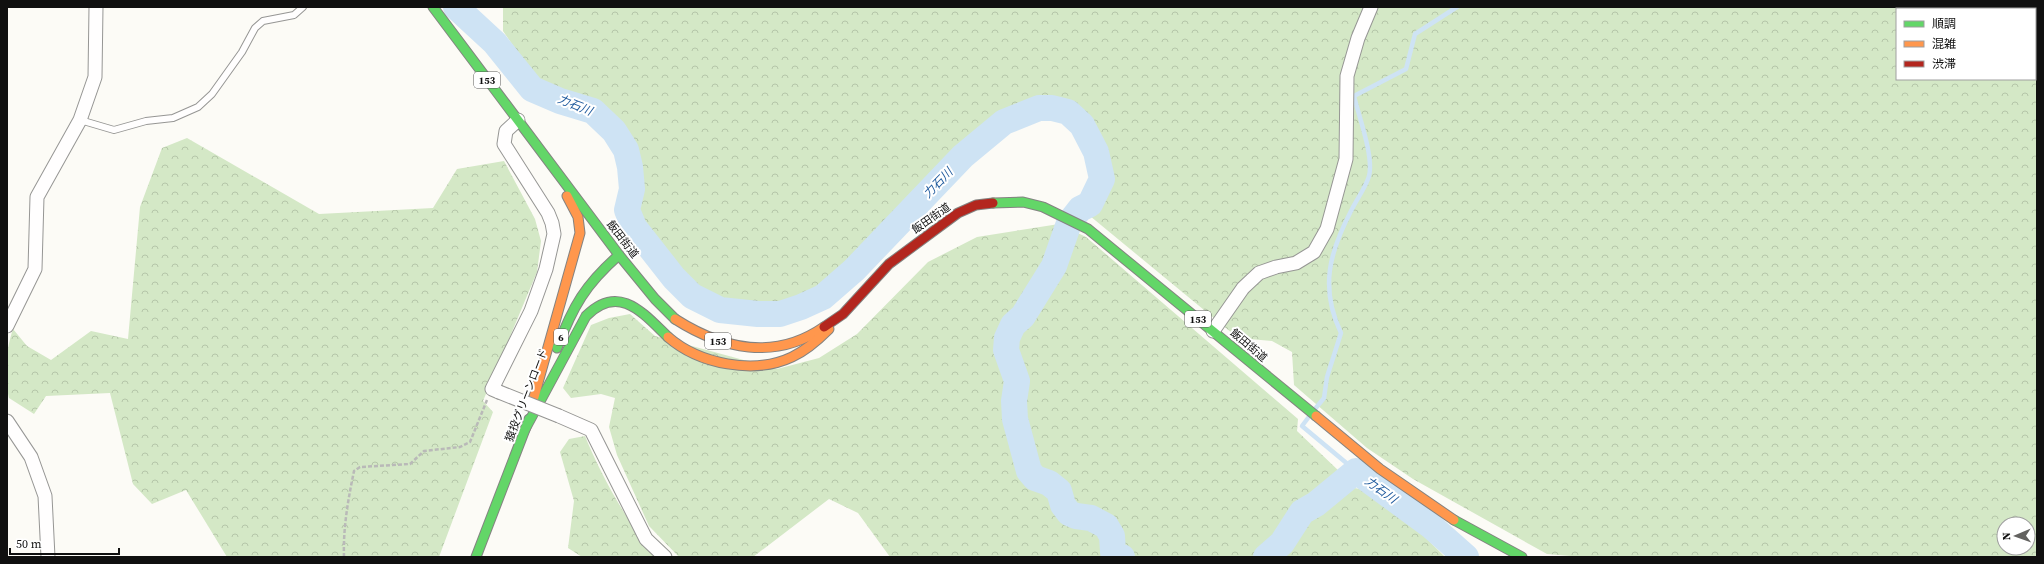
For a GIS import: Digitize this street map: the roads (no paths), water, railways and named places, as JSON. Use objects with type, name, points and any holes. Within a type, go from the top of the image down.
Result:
[{"type":"main road","name":"飯田街道","points":[[433,7],[619,254],[672,317],[695,332],[734,346],[766,348],[796,341],[821,329],[843,314],[889,264],[958,213],[976,205],[1002,202],[1023,202],[1043,207],[1065,216],[1088,229],[1380,469],[1455,521],[1522,557]]},
{"type":"main road","points":[[524,431],[580,233],[578,217],[542,152]]},
{"type":"main road","name":"猿投グリーンロード","points":[[476,557],[524,431],[575,306],[593,279],[619,254]]},
{"type":"main road","points":[[524,431],[586,316],[593,309],[601,305],[614,302],[628,303],[638,309],[674,342],[686,350],[716,361],[747,365],[776,362],[806,350],[843,314]]},
{"type":"street","points":[[7,326],[35,269],[36,197],[80,120],[95,77],[96,7]]},
{"type":"street","points":[[1213,331],[1243,288],[1259,273],[1276,267],[1296,263],[1314,252],[1327,229],[1346,159],[1347,76],[1358,38],[1371,7]]},
{"type":"street","points":[[518,120],[506,131],[504,144],[548,212],[554,234],[546,269],[531,311],[495,390],[591,430],[646,539],[665,557]]},
{"type":"street","points":[[7,421],[31,457],[45,496],[48,557]]},
{"type":"lane","points":[[80,120],[114,130],[146,121],[173,118],[198,107],[212,94],[242,52],[255,28],[263,21],[294,15],[303,7]]},
{"type":"waterway","name":"力石川","points":[[456,7],[495,43],[532,89],[560,101],[593,111],[614,131],[626,150],[630,167],[632,189],[627,210],[634,227],[674,278],[692,296],[720,310],[758,314],[780,314],[801,307],[823,297],[854,270],[963,156],[1004,122],[1039,108],[1052,108],[1068,112],[1082,125],[1096,152],[1102,179],[1090,204],[1080,209],[1069,223],[1054,266],[1023,316],[1013,325],[1007,338],[1006,350],[1017,381],[1014,401],[1015,419],[1029,471],[1035,478],[1049,483],[1059,491],[1063,505],[1069,513],[1076,516],[1091,518],[1106,526],[1112,536],[1113,552],[1122,557]]},
{"type":"waterway","points":[[1315,409],[1324,398],[1327,377],[1341,333],[1334,316],[1330,300],[1329,285],[1333,255],[1344,224],[1368,180],[1370,168],[1368,148],[1354,96],[1406,69],[1415,34],[1457,7]]},
{"type":"waterway","points":[[1308,418],[1302,426],[1356,471]]},
{"type":"waterway","name":"力石川","points":[[1266,557],[1282,543],[1302,512],[1316,504],[1356,471],[1431,526],[1466,557]]}]
